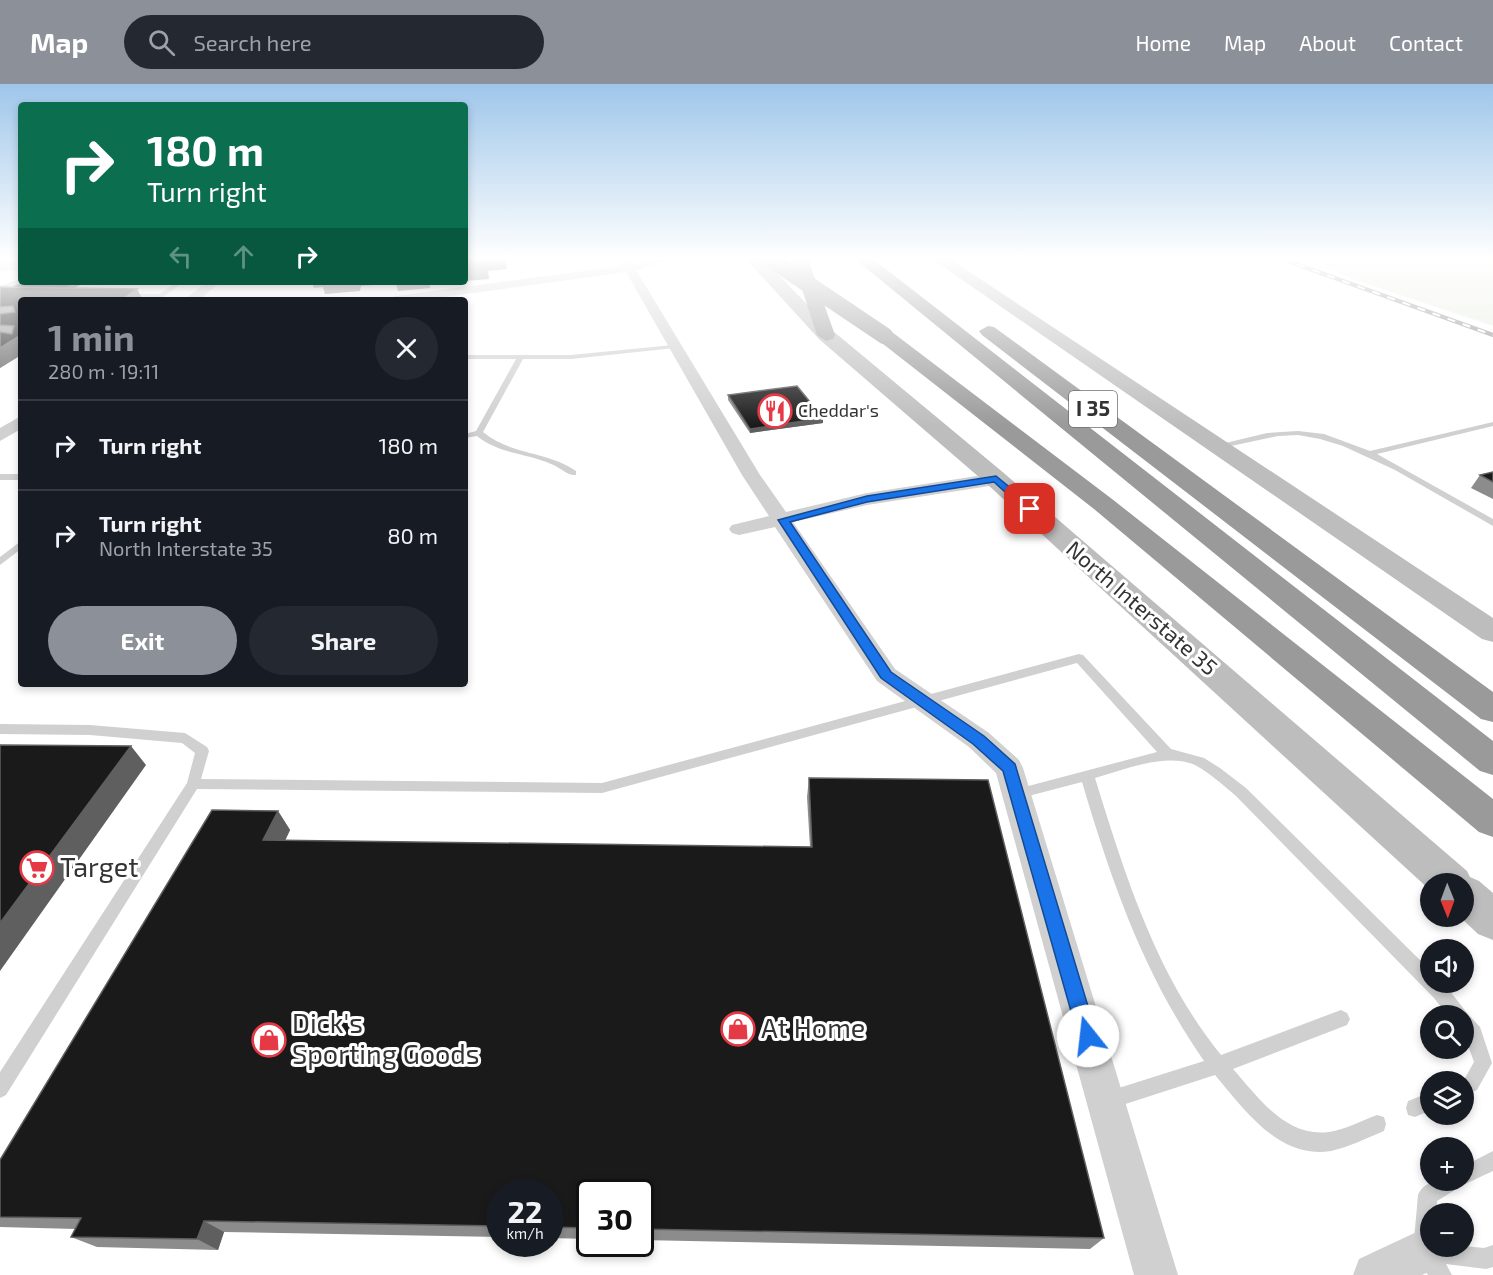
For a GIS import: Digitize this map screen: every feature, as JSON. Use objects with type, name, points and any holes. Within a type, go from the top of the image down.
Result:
[{"type":"highway","points":[[819,315],[826,335]]},
{"type":"highway","points":[[852,315],[885,336],[1103,504],[1420,764],[1493,821]]},
{"type":"highway","name":"I 35","points":[[933,315],[1493,761]]},
{"type":"highway","name":"I 35","points":[[966,315],[1493,710]]},
{"type":"highway","points":[[1293,559],[1493,688]]},
{"type":"main road","name":"North Interstate 35","points":[[807,315],[826,335],[989,473],[1440,873]]},
{"type":"main road","points":[[1022,315],[1493,632]]},
{"type":"main road","points":[[1474,903],[1493,920]]},
{"type":"street","points":[[655,315],[751,475],[773,517],[886,675],[979,740],[1009,768],[1156,1275]]},
{"type":"street","points":[[0,436],[18,423]]},
{"type":"street","points":[[739,529],[773,517],[989,473]]},
{"type":"street","points":[[1374,1275],[1432,1263]]},
{"type":"lane","points":[[468,357],[571,357],[673,347]]},
{"type":"lane","points":[[479,434],[521,357]]},
{"type":"lane","points":[[1368,454],[1493,424]]},
{"type":"lane","points":[[1216,446],[1299,433],[1343,442],[1493,523]]},
{"type":"lane","points":[[468,436],[479,434],[506,450],[562,463],[573,473]]},
{"type":"lane","points":[[0,477],[18,477]]},
{"type":"lane","points":[[0,562],[18,547]]},
{"type":"lane","points":[[193,784],[602,788],[1079,658],[1167,754]]},
{"type":"lane","points":[[0,729],[90,730],[185,738],[202,751],[193,784],[0,1089]]},
{"type":"lane","points":[[1017,794],[1167,754],[1186,755],[1206,763],[1241,792],[1450,1005]]},
{"type":"lane","points":[[1087,775],[1111,856],[1140,935],[1176,1008],[1216,1066],[1270,1124],[1300,1140],[1334,1142],[1377,1124]]},
{"type":"lane","points":[[1107,1101],[1216,1066],[1341,1019]]},
{"type":"lane","points":[[1474,1034],[1483,1063],[1474,1079]]},
{"type":"lane","points":[[1474,1171],[1493,1161]]},
{"type":"lane","points":[[1435,1191],[1428,1195],[1432,1263],[1486,1259],[1493,1255]]},
{"type":"shaded area","points":[[1459,315],[1493,315],[1493,326]]},
{"type":"building","points":[[0,315],[18,315],[18,337],[0,348],[0,332],[12,334],[14,326],[0,325]]},
{"type":"building","name":"Cheddar's","points":[[797,386],[823,418],[750,429],[728,395]]},
{"type":"building","points":[[1493,472],[1493,482],[1480,475]]},
{"type":"building","name":"Target","points":[[0,745],[131,746],[0,923]]},
{"type":"building","points":[[809,778],[988,780],[1104,1238],[654,1229],[654,1179],[576,1179],[576,1228],[564,1227],[564,1179],[486,1179],[486,1226],[204,1221],[197,1239],[71,1237],[81,1218],[0,1217],[0,1160],[212,810],[278,811],[263,840],[812,847]]},
{"type":"railway","points":[[1436,315],[1493,335]]},
{"type":"place","name":"Cheddar's","points":[[775,411]]},
{"type":"place","name":"Target","points":[[37,868]]},
{"type":"place","name":"At Home","points":[[738,1029]]},
{"type":"place","name":"Dick's Sporting Goods","points":[[269,1040]]},
{"type":"route","points":[[1030,509],[996,479],[867,499],[783,520],[886,675],[979,740],[1009,768],[1088,1036]]}]
